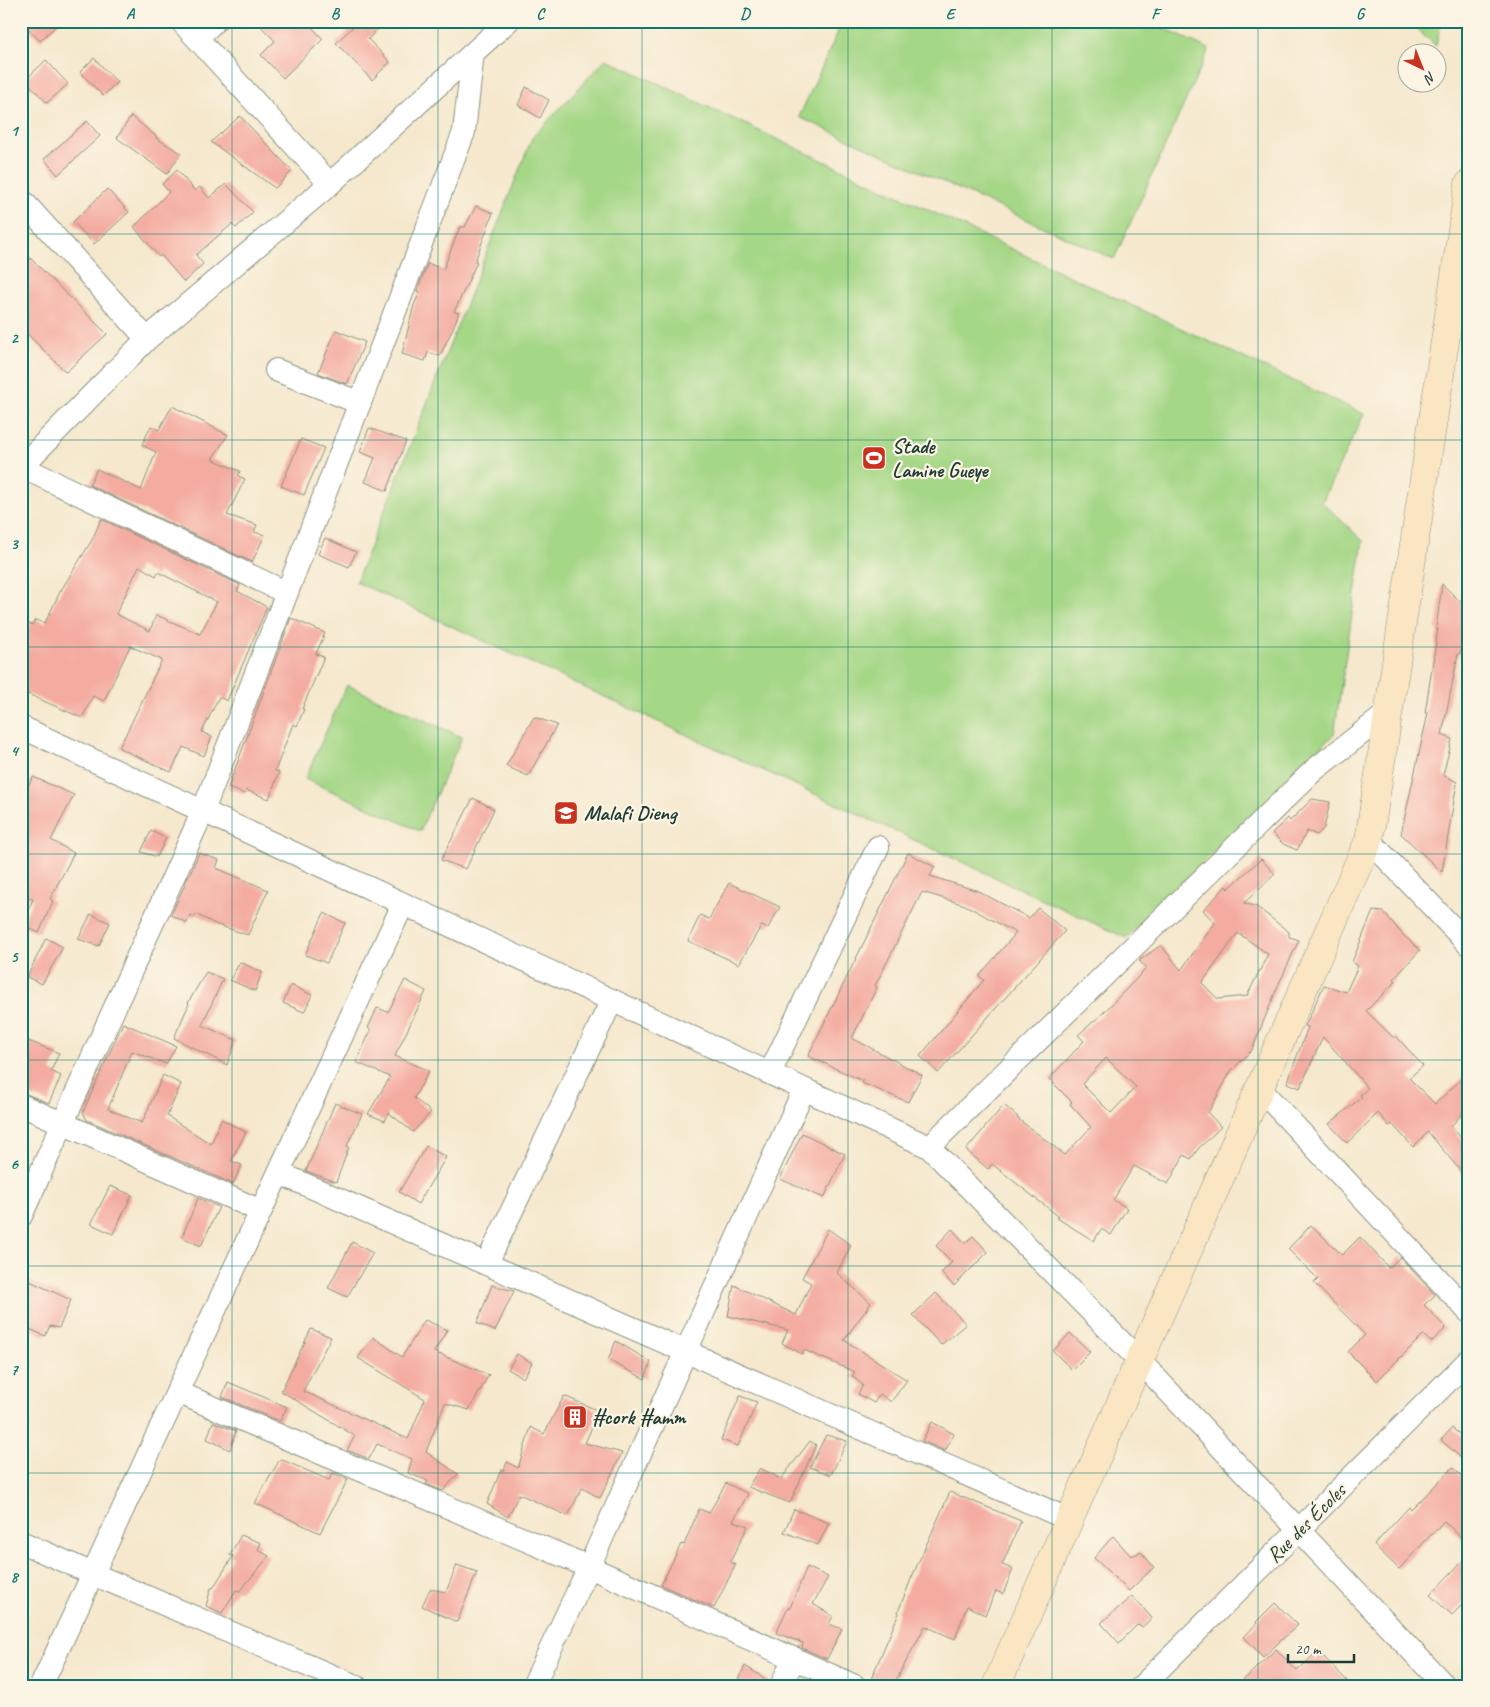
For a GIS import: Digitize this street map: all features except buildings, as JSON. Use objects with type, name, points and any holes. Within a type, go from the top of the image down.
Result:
[{"type":"street","points":[[181,21],[330,184]]},
{"type":"street","points":[[196,38],[215,21]]},
{"type":"street","points":[[287,593],[22,467],[147,339],[330,184],[508,21]]},
{"type":"street","points":[[21,1216],[203,811],[464,132],[473,53]]},
{"type":"street","points":[[996,1686],[1369,840],[1469,184]]},
{"type":"street","points":[[24,208],[147,339]]},
{"type":"street","points":[[276,370],[360,403]]},
{"type":"street","points":[[929,1147],[1314,770],[1389,712]]},
{"type":"street","points":[[21,727],[929,1147],[1140,1361],[1445,1686]]},
{"type":"street","points":[[1369,840],[1469,945]]},
{"type":"street","points":[[770,1073],[878,847]]},
{"type":"street","points":[[41,1686],[403,904]]},
{"type":"street","points":[[486,1263],[612,1000]]},
{"type":"street","points":[[533,1686],[590,1567],[804,1089]]},
{"type":"street","points":[[1260,1089],[1469,1312]]},
{"type":"street","points":[[21,1105],[261,1211]]},
{"type":"street","points":[[279,1173],[1070,1520]]},
{"type":"street","name":"Rue des Écoles","points":[[1142,1686],[1469,1360]]},
{"type":"street","points":[[177,1392],[590,1567],[855,1686]]},
{"type":"street","points":[[21,1542],[356,1686]]},
{"type":"street","points":[[781,1686],[794,1658]]},
{"type":"green space","points":[[843,21],[1147,21],[1209,49],[1114,259],[799,117]]},
{"type":"green space","points":[[1407,21],[1441,21],[1437,42],[1431,42]]},
{"type":"green space","name":"Stade Lamine Gueye","points":[[606,59],[1364,414],[1322,502],[1363,541],[1334,734],[1126,938],[356,582],[532,138]]},
{"type":"green space","points":[[347,685],[462,737],[420,831],[305,779]]},
{"type":"place","name":"Stade Lamine Gueye","points":[[874,458]]},
{"type":"place","name":"Malafi Dieng","points":[[566,813]]},
{"type":"place","name":"#cork #amm","points":[[575,1417]]}]
